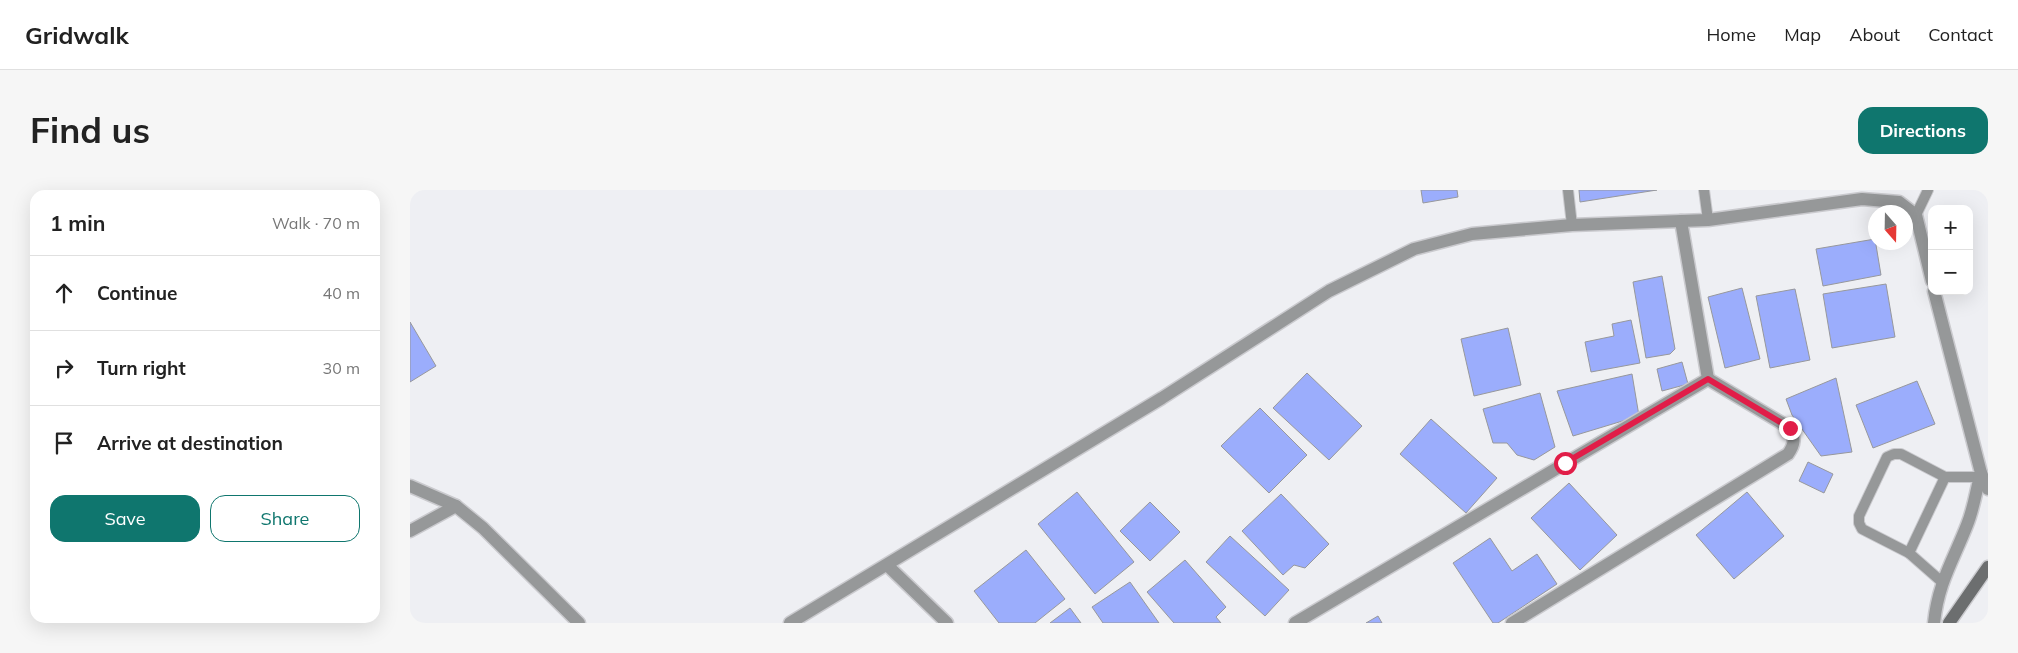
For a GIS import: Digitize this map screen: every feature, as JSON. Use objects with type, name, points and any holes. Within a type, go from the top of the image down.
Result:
[{"type":"main road","points":[[1949,623],[1988,567]]},
{"type":"street","points":[[790,623],[1162,398],[1329,291],[1414,250],[1472,234],[1572,226],[1708,220],[1862,198],[1899,202],[1916,215],[1928,264]]},
{"type":"street","points":[[1512,623],[1788,454],[1794,445],[1794,437],[1790,428],[1708,379],[1681,221]]},
{"type":"street","points":[[1935,295],[1981,475],[1988,489]]},
{"type":"street","points":[[1295,623],[1708,379]]},
{"type":"street","points":[[1934,623],[1935,606],[1942,582],[1968,524],[1981,475]]},
{"type":"street","points":[[410,486],[456,506],[483,528],[579,623]]},
{"type":"street","points":[[410,531],[456,506]]},
{"type":"street","points":[[887,565],[947,623]]},
{"type":"lane","points":[[1568,190],[1572,226]]},
{"type":"lane","points":[[1704,190],[1708,220]]},
{"type":"lane","points":[[1916,215],[1928,190]]},
{"type":"lane","points":[[1942,582],[1909,553],[1862,529],[1858,516],[1887,457],[1894,454],[1901,454],[1945,477],[1981,475]]},
{"type":"lane","points":[[1909,553],[1945,477]]},
{"type":"building","points":[[1421,190],[1457,190],[1458,197],[1423,203]]},
{"type":"building","points":[[1579,190],[1657,190],[1580,202]]},
{"type":"building","points":[[1868,240],[1868,250],[1877,250],[1881,275],[1823,286],[1816,249]]},
{"type":"building","points":[[1662,276],[1675,349],[1670,354],[1646,358],[1633,282]]},
{"type":"building","points":[[1886,284],[1895,337],[1832,348],[1823,294]]},
{"type":"building","points":[[1742,288],[1760,359],[1725,368],[1708,297]]},
{"type":"building","points":[[1795,289],[1810,360],[1770,368],[1756,296]]},
{"type":"building","points":[[1631,320],[1640,363],[1591,372],[1585,342],[1614,336],[1612,324]]},
{"type":"building","points":[[410,322],[436,366],[410,382]]},
{"type":"building","points":[[1508,328],[1521,385],[1474,396],[1461,339]]},
{"type":"building","points":[[1682,362],[1688,384],[1662,391],[1657,369]]},
{"type":"building","points":[[1307,373],[1362,426],[1329,460],[1273,408]]},
{"type":"building","points":[[1632,374],[1639,416],[1573,436],[1557,391]]},
{"type":"building","points":[[1836,378],[1852,452],[1821,456],[1792,415],[1786,399]]},
{"type":"building","points":[[1917,381],[1935,424],[1873,448],[1856,405]]},
{"type":"building","points":[[1540,393],[1555,447],[1534,460],[1517,455],[1507,443],[1493,443],[1483,409]]},
{"type":"building","points":[[1260,408],[1307,455],[1269,493],[1221,446]]},
{"type":"building","points":[[1431,419],[1497,478],[1466,513],[1400,454]]},
{"type":"building","points":[[1808,462],[1833,474],[1824,493],[1799,481]]},
{"type":"building","points":[[1569,483],[1617,535],[1580,570],[1531,518]]},
{"type":"building","points":[[1077,492],[1134,562],[1095,594],[1038,524]]},
{"type":"building","points":[[1747,492],[1784,536],[1734,579],[1696,535]]},
{"type":"building","points":[[1281,494],[1329,544],[1305,568],[1294,565],[1283,575],[1242,531]]},
{"type":"building","points":[[1150,502],[1180,532],[1150,561],[1120,531]]},
{"type":"building","points":[[1230,536],[1289,590],[1265,616],[1206,562]]},
{"type":"building","points":[[1490,538],[1512,571],[1537,554],[1557,584],[1498,623],[1493,623],[1453,563]]},
{"type":"building","points":[[1026,550],[1065,599],[1035,623],[999,623],[974,591]]},
{"type":"building","points":[[1185,560],[1226,607],[1216,617],[1221,623],[1174,623],[1147,592]]},
{"type":"building","points":[[1130,582],[1159,623],[1103,623],[1092,607]]},
{"type":"building","points":[[1070,608],[1081,623],[1050,623]]},
{"type":"building","points":[[1378,616],[1382,623],[1366,623]]},
{"type":"route","points":[[1565,463],[1648,416],[1708,379],[1790,428]]}]
